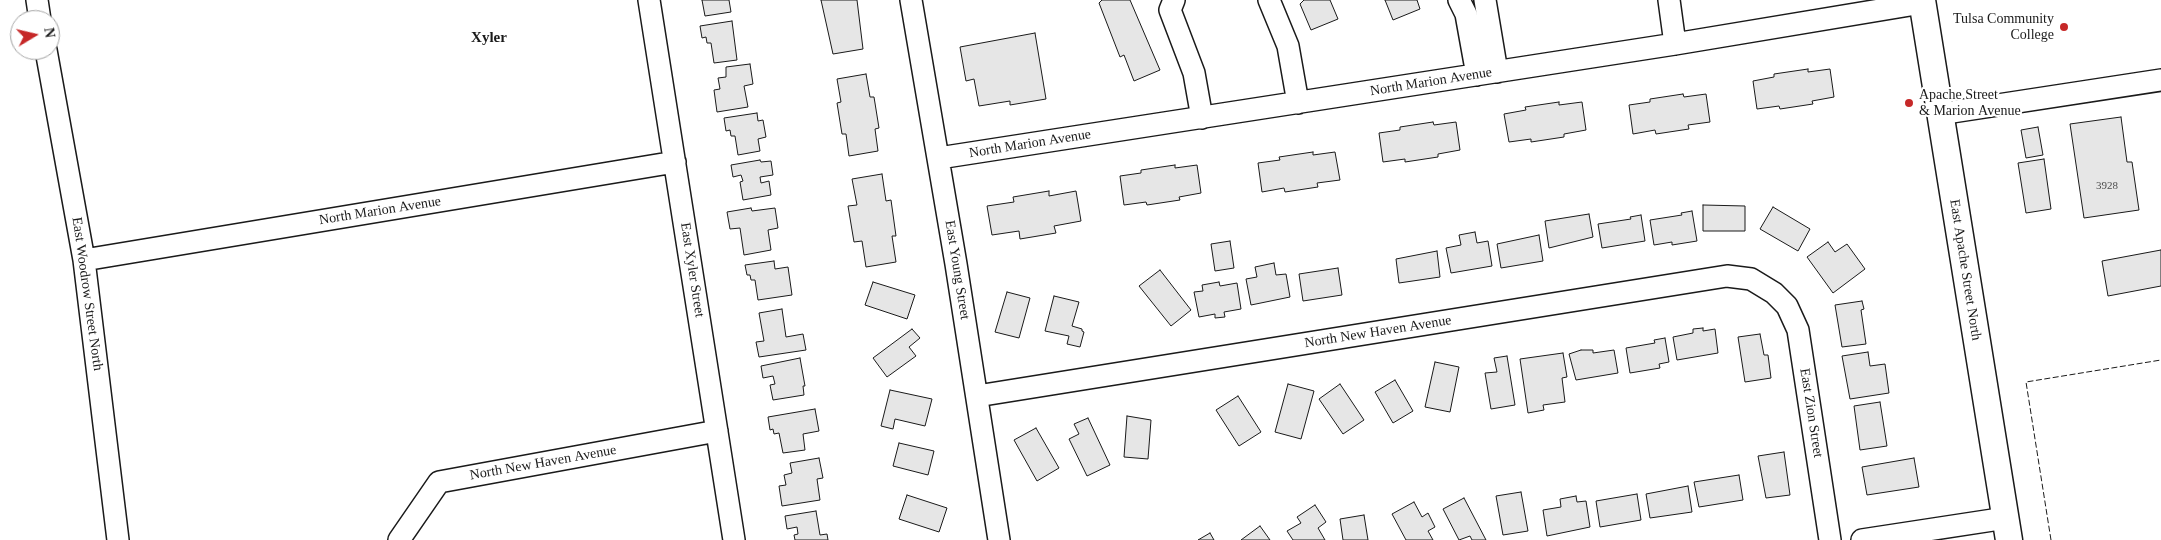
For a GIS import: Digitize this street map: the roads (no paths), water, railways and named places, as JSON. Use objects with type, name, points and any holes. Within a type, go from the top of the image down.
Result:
[{"type":"main road","name":"East Apache Street North","points":[[1922,2],[2008,529]]},
{"type":"street","name":"East Xyler Street","points":[[649,0],[734,540]]},
{"type":"street","name":"East Young Street","points":[[911,0],[999,540]]},
{"type":"street","points":[[1174,0],[1170,10],[1194,73],[1202,118]]},
{"type":"street","points":[[1269,0],[1288,46],[1298,103]]},
{"type":"street","points":[[1459,0],[1466,14],[1477,75]]},
{"type":"street","points":[[1485,0],[1497,72]]},
{"type":"street","points":[[1669,0],[1676,44]]},
{"type":"street","name":"North Marion Avenue","points":[[938,158],[1676,44],[1922,2]]},
{"type":"street","name":"East Woodrow Street North","points":[[48,60],[84,260],[118,540]]},
{"type":"street","points":[[1939,114],[2161,80]]},
{"type":"street","name":"North Marion Avenue","points":[[84,260],[675,162]]},
{"type":"street","name":"North New Haven Avenue","points":[[977,396],[1727,276],[1751,279],[1774,293]]},
{"type":"street","name":"East Zion Street","points":[[1774,293],[1787,306],[1798,330],[1830,540]]},
{"type":"street","name":"North New Haven Avenue","points":[[399,540],[440,482],[717,431]]},
{"type":"street","points":[[1862,540],[2008,529]]},
{"type":"place","name":"Tulsa Community College","points":[[2064,27]]},
{"type":"place","name":"Apache Street & Marion Avenue","points":[[1909,103]]},
{"type":"district","name":"Xyler","points":[[489,38]]}]
